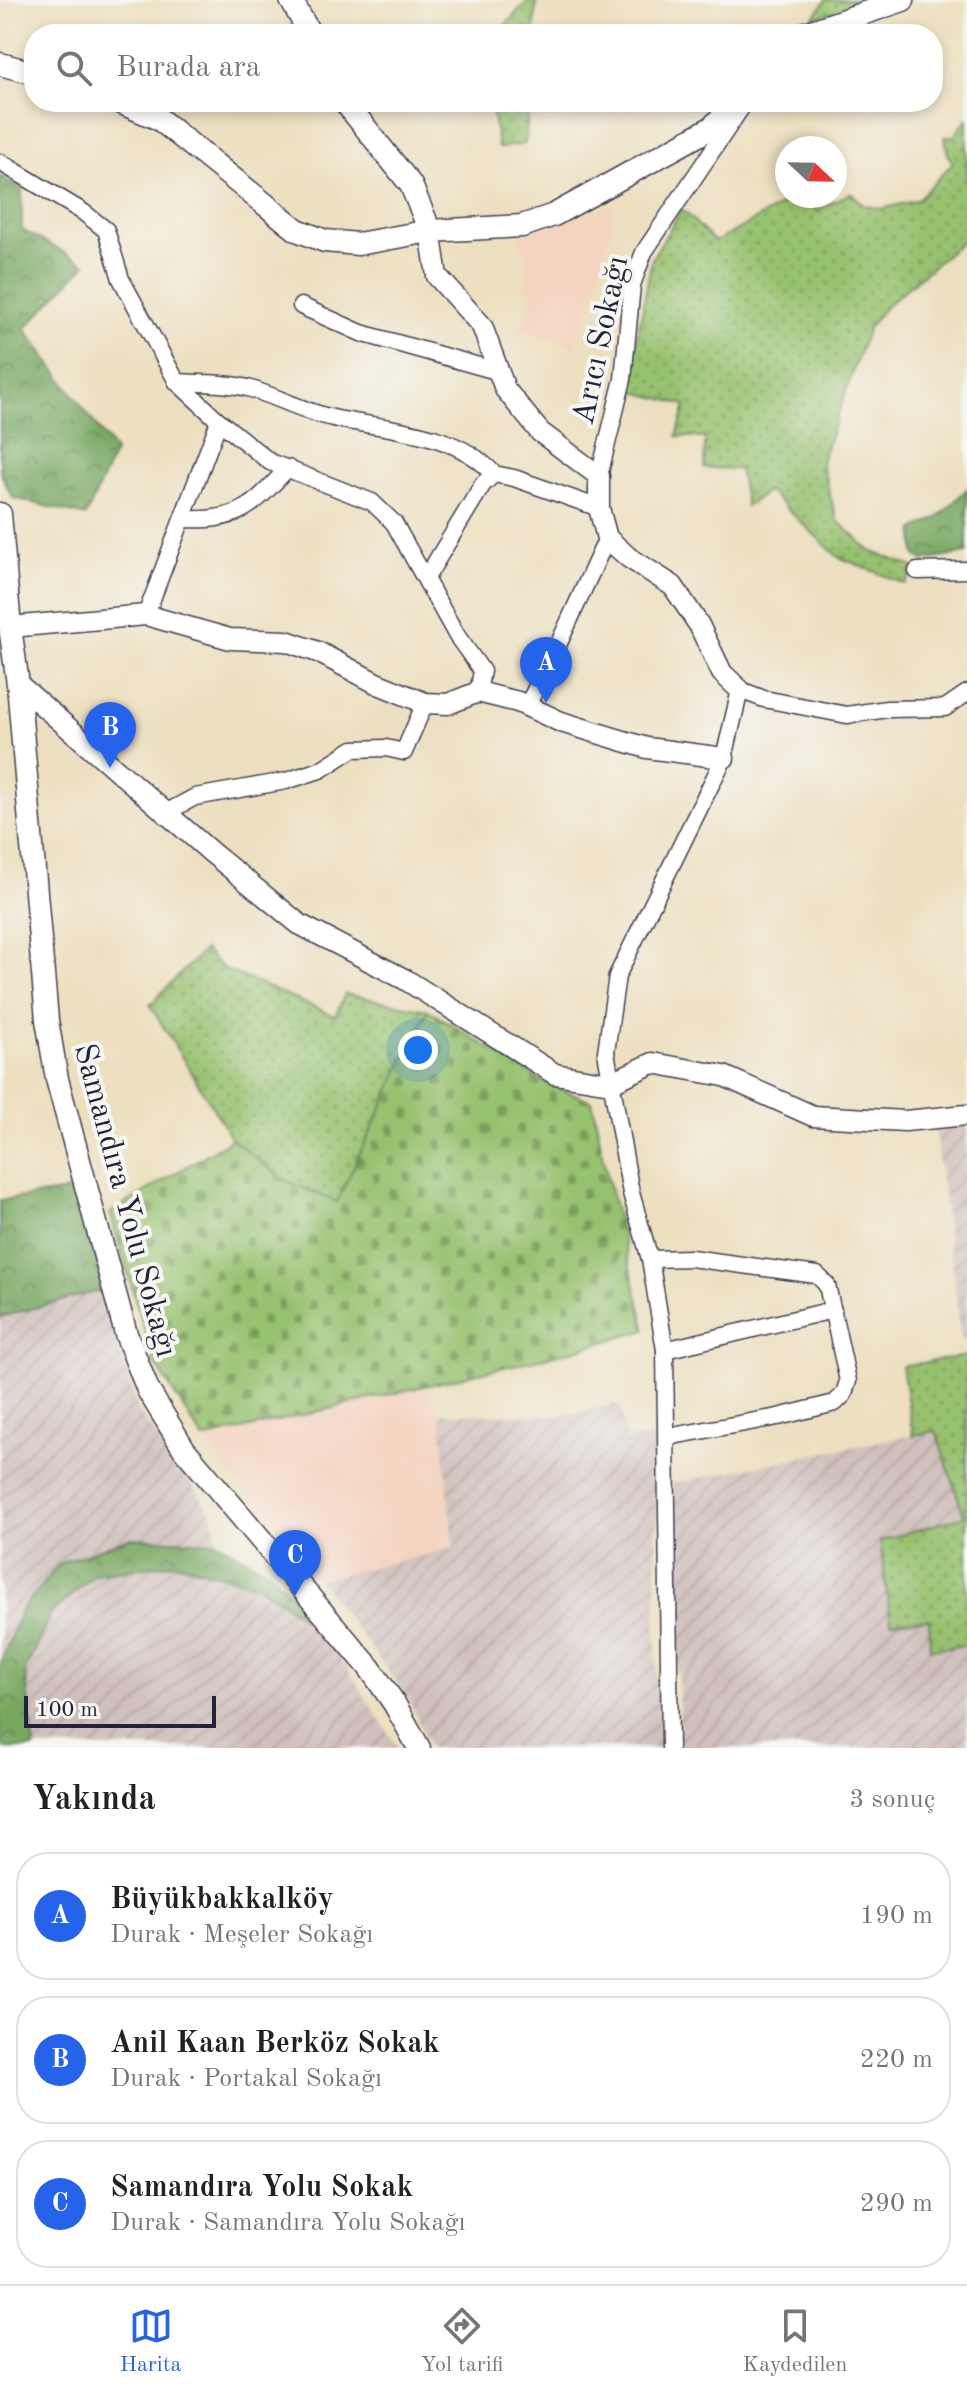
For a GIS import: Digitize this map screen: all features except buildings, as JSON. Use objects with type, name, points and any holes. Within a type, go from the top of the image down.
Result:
[{"type":"main road","points":[[291,0],[304,24]]},
{"type":"main road","points":[[832,24],[903,0]]},
{"type":"main road","points":[[0,64],[24,70]]},
{"type":"main road","points":[[143,112],[159,119],[297,230],[325,241],[358,244],[430,231],[522,226],[554,215],[711,128],[728,112]]},
{"type":"main road","points":[[353,112],[411,185],[430,231]]},
{"type":"main road","name":"Samandıra Yolu Sokağı","points":[[0,514],[3,623],[18,684],[41,974],[51,1049],[115,1298],[136,1362],[148,1390],[184,1449],[369,1667],[419,1748]]},
{"type":"street","name":"Arıcı Sokağı","points":[[599,476],[623,379],[632,285],[644,252],[738,112]]},
{"type":"street","points":[[0,162],[83,212],[106,230],[121,279],[177,382],[219,421],[270,462],[372,502],[394,523],[457,636],[482,671],[478,692]]},
{"type":"street","points":[[430,231],[437,276],[482,326],[505,389],[540,432],[599,476],[599,508],[607,538],[628,557],[673,586],[699,625],[722,673],[740,690],[764,699],[847,715],[887,709],[945,708],[967,693]]},
{"type":"street","points":[[301,306],[361,333],[500,372]]},
{"type":"street","points":[[177,382],[242,387],[330,418],[410,431],[483,462],[494,474],[599,508]]},
{"type":"street","points":[[146,615],[219,421]]},
{"type":"street","points":[[183,519],[209,521],[232,516],[258,500],[288,468]]},
{"type":"street","points":[[426,578],[483,484],[494,474]]},
{"type":"street","points":[[527,706],[607,538]]},
{"type":"street","points":[[917,571],[967,570]]},
{"type":"street","points":[[3,623],[146,615],[230,639],[286,641],[318,652],[376,683],[425,703],[448,704],[478,692],[647,748],[724,758]]},
{"type":"street","points":[[18,684],[212,853],[299,924],[406,980],[555,1074],[610,1083],[653,1063],[724,1076],[813,1116],[905,1121],[967,1115]]},
{"type":"street","points":[[670,1748],[665,1350],[650,1259],[631,1193],[606,1052],[617,976],[724,758],[740,690]]},
{"type":"street","points":[[167,812],[195,797],[286,781],[320,770],[353,749],[386,748],[404,752],[425,703]]},
{"type":"street","points":[[650,1259],[691,1258],[812,1273],[821,1277],[827,1285],[848,1381],[835,1403],[778,1417],[667,1437]]},
{"type":"street","points":[[665,1350],[833,1310]]},
{"type":"shaded area","points":[[611,204],[613,220],[596,287],[574,348],[520,328],[534,293],[524,287],[530,267],[519,237]]},
{"type":"shaded area","points":[[967,1111],[967,1343],[961,1338],[933,1115]]},
{"type":"shaded area","points":[[103,1290],[138,1411],[212,1513],[217,1542],[130,1538],[60,1563],[0,1666],[0,1317]]},
{"type":"shaded area","points":[[422,1385],[440,1413],[455,1548],[319,1580],[203,1439]]},
{"type":"shaded area","points":[[620,1404],[626,1439],[657,1438],[656,1661],[663,1748],[430,1748],[408,1697],[319,1580],[454,1548],[440,1413],[558,1416]]},
{"type":"shaded area","points":[[935,1430],[964,1516],[880,1541],[930,1618],[931,1649],[967,1645],[967,1748],[680,1748],[673,1483]]},
{"type":"shaded area","points":[[175,1563],[255,1584],[324,1632],[398,1748],[34,1748],[25,1670],[51,1613],[95,1574]]},
{"type":"green space","points":[[529,0],[537,0],[535,24],[506,24]]},
{"type":"green space","points":[[826,0],[881,0],[813,18]]},
{"type":"green space","points":[[493,112],[528,112],[525,144],[498,148]]},
{"type":"green space","points":[[967,118],[967,237],[886,306],[868,328],[821,462],[837,520],[870,551],[916,568],[905,584],[838,557],[768,491],[746,506],[739,469],[704,468],[705,438],[677,436],[686,405],[627,390],[652,258],[682,209],[715,242],[776,208],[816,208],[816,211],[822,208],[847,208],[847,195],[851,193],[863,205],[882,209],[917,200],[953,163],[948,155],[945,137],[954,136]]},
{"type":"green space","points":[[0,176],[22,189],[22,230],[86,264],[25,329],[115,451],[86,516],[13,498],[0,472]]},
{"type":"green space","points":[[967,489],[967,553],[924,561],[915,554],[914,530],[939,517]]},
{"type":"green space","points":[[204,950],[224,969],[335,1016],[345,994],[428,1010],[337,1203],[286,1181],[232,1139],[150,1005]]},
{"type":"green space","points":[[428,1010],[546,1083],[592,1101],[607,1176],[646,1330],[568,1352],[203,1439],[153,1360],[110,1213],[232,1139],[286,1181],[337,1202]]},
{"type":"green space","points":[[82,1189],[103,1290],[0,1317],[0,1200]]},
{"type":"green space","points":[[967,1356],[967,1645],[930,1649],[929,1619],[891,1622],[880,1541],[964,1516],[936,1431],[913,1435],[902,1366]]},
{"type":"green space","points":[[130,1538],[217,1542],[270,1572],[324,1632],[255,1584],[175,1563],[95,1574],[51,1613],[25,1670],[34,1748],[3,1748],[0,1666],[21,1610],[60,1563]]},
{"type":"place","name":"Büyükbakkalköy","points":[[546,703]]},
{"type":"place","name":"Anil Kaan Berköz Sokak","points":[[110,768]]},
{"type":"place","name":"Samandıra Yolu Sokak","points":[[295,1596]]}]
